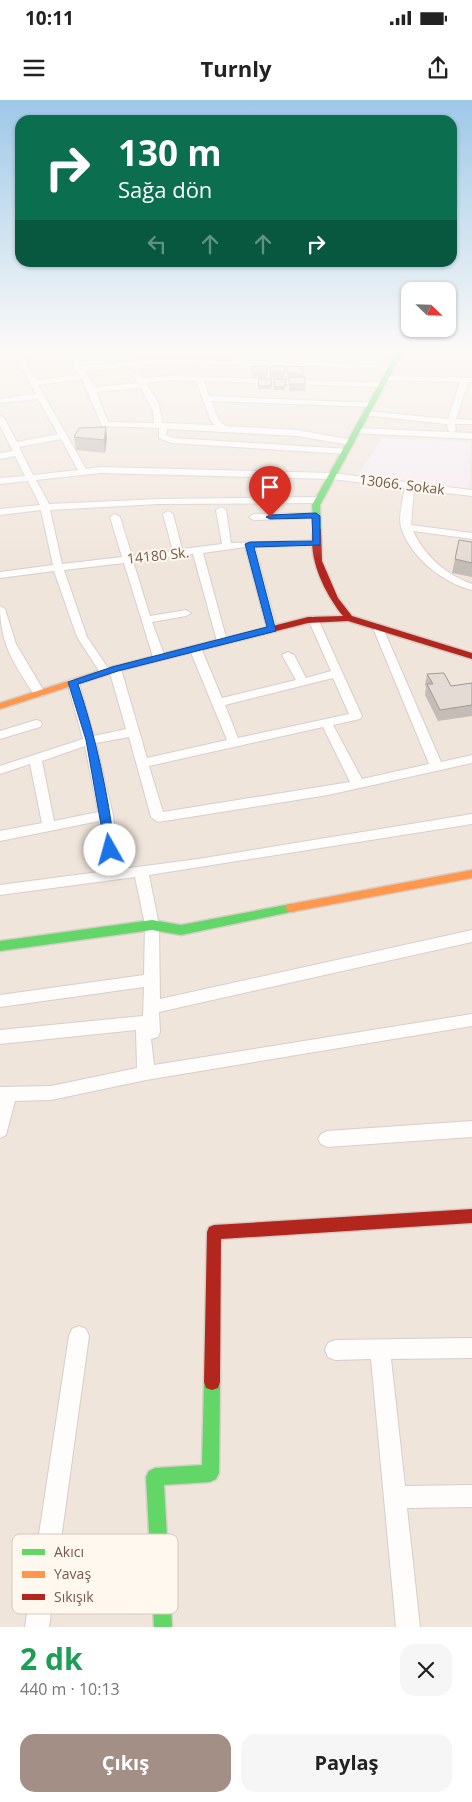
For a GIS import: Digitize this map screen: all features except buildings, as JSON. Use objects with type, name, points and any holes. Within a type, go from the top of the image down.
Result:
[{"type":"street","points":[[1,421],[4,434],[16,449],[45,506],[58,567],[82,637],[110,670],[133,732],[158,817],[358,784],[472,759]]},
{"type":"street","points":[[56,421],[83,471]]},
{"type":"street","points":[[104,421],[105,424],[160,424],[297,433],[348,446]]},
{"type":"street","points":[[215,421],[224,428]]},
{"type":"street","points":[[349,618],[334,599],[318,561],[316,505],[362,421]]},
{"type":"street","points":[[446,421],[472,422]]},
{"type":"street","points":[[451,422],[452,435]]},
{"type":"street","points":[[160,424],[162,436],[171,440],[348,446]]},
{"type":"street","points":[[357,431],[472,436]]},
{"type":"street","points":[[0,456],[16,449],[64,436]]},
{"type":"street","name":"13066. Sokak","points":[[0,481],[83,471],[332,476],[472,493]]},
{"type":"street","points":[[410,486],[406,527],[415,543],[441,573],[472,587]]},
{"type":"street","points":[[0,512],[45,506],[134,501],[318,500]]},
{"type":"street","points":[[221,510],[227,547]]},
{"type":"street","points":[[168,514],[178,552]]},
{"type":"street","points":[[254,517],[316,516]]},
{"type":"street","points":[[115,518],[126,558],[159,657]]},
{"type":"street","points":[[406,527],[472,536]]},
{"type":"street","name":"14180 Sk.","points":[[0,575],[250,544],[317,543]]},
{"type":"street","points":[[250,544],[272,629]]},
{"type":"street","points":[[197,550],[222,642]]},
{"type":"street","points":[[0,609],[10,644],[39,693]]},
{"type":"street","points":[[146,620],[186,613]]},
{"type":"street","points":[[0,706],[110,670],[313,619],[349,618],[472,656]]},
{"type":"street","points":[[142,763],[356,716],[313,619]]},
{"type":"street","points":[[378,628],[437,768]]},
{"type":"street","points":[[195,648],[234,742]]},
{"type":"street","points":[[288,655],[302,681]]},
{"type":"street","points":[[218,703],[338,673]]},
{"type":"street","points":[[73,682],[91,740],[106,815],[110,850]]},
{"type":"street","points":[[0,735],[36,724]]},
{"type":"street","points":[[326,724],[358,784]]},
{"type":"street","points":[[0,770],[91,740],[133,732]]},
{"type":"street","points":[[35,759],[49,826]]},
{"type":"street","points":[[0,836],[106,815]]},
{"type":"street","points":[[0,890],[141,872],[350,841],[472,819]]},
{"type":"street","points":[[141,872],[152,925],[152,1032],[143,1032],[146,1073]]},
{"type":"street","points":[[0,946],[152,925],[181,930],[363,893],[472,874]]},
{"type":"street","points":[[0,1037],[151,1014],[472,936]]},
{"type":"street","points":[[0,1001],[152,980]]},
{"type":"street","points":[[0,1130],[4,1094],[51,1093],[146,1073],[472,1020]]},
{"type":"street","points":[[327,1139],[472,1129]]},
{"type":"street","points":[[158,1534],[155,1477],[210,1473],[214,1232],[472,1216]]},
{"type":"street","points":[[50,1534],[79,1336]]},
{"type":"street","points":[[335,1350],[472,1348]]},
{"type":"street","points":[[380,1349],[408,1627]]},
{"type":"street","points":[[395,1497],[472,1496]]},
{"type":"street","points":[[37,1627],[39,1614]]},
{"type":"street","points":[[162,1614],[163,1627]]},
{"type":"shaded area","points":[[0,421],[472,421],[472,1627],[0,1627]]},
{"type":"shaded area","points":[[382,438],[471,442],[469,492],[356,477]]},
{"type":"traffic: fast","points":[[317,529],[316,505],[362,421]]},
{"type":"traffic: fast","points":[[0,946],[152,925],[181,930],[291,908]]},
{"type":"traffic: fast","points":[[158,1534],[155,1477],[210,1473],[212,1382]]},
{"type":"traffic: fast","points":[[162,1614],[163,1627]]},
{"type":"traffic: slow","points":[[0,706],[115,669],[217,643]]},
{"type":"traffic: slow","points":[[291,908],[472,874]]},
{"type":"traffic: jam","points":[[317,529],[318,561],[334,599],[349,618],[472,656]]},
{"type":"traffic: jam","points":[[217,643],[308,620],[349,618]]},
{"type":"traffic: jam","points":[[212,1382],[214,1232],[472,1216]]},
{"type":"route","points":[[110,850],[106,815],[91,740],[73,682],[115,669],[272,629],[250,544],[317,543],[316,516],[270,517]]}]
